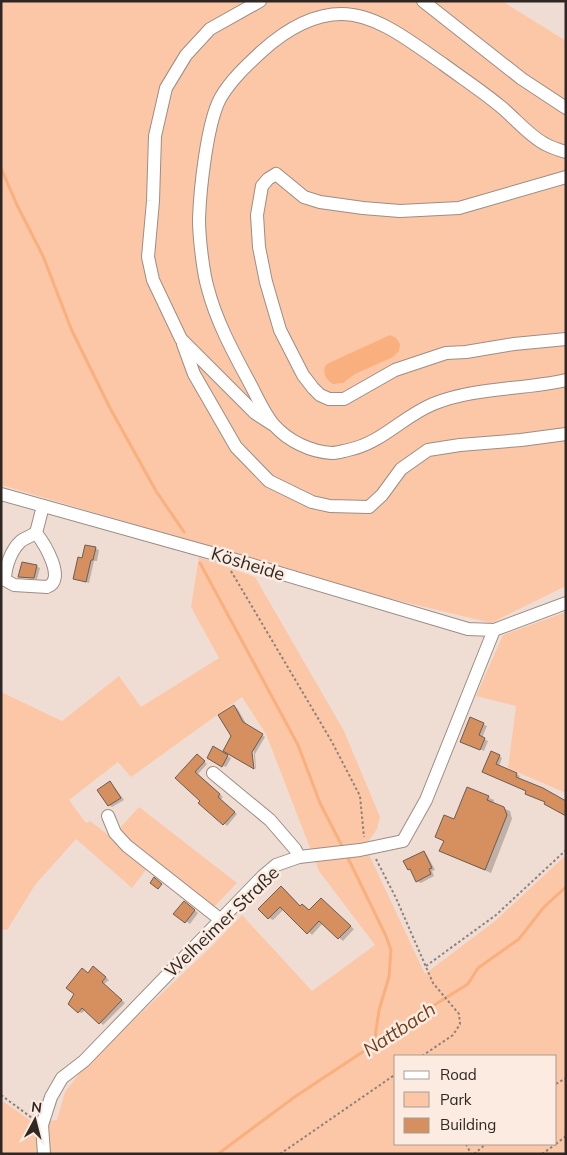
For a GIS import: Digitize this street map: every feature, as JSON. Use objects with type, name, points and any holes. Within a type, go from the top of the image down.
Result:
[{"type":"street","points":[[260,1],[210,30],[186,54],[166,88],[155,136],[154,193],[148,257],[153,280],[181,339],[194,374],[236,447],[269,481],[312,502],[330,506],[370,507],[382,495],[401,469],[428,450],[566,434]]},
{"type":"street","points":[[423,1],[522,79],[566,108]]},
{"type":"street","points":[[274,425],[235,355],[216,314],[207,287],[199,221],[208,145],[212,123],[220,98],[240,72],[274,40],[298,25],[323,16],[343,14],[364,18],[396,33],[479,90],[500,106],[525,130],[545,144],[566,152]]},
{"type":"street","points":[[566,177],[459,208],[400,211],[320,202],[304,197],[276,174],[262,186],[257,214],[259,247],[264,273],[280,330],[303,375],[312,388],[329,399],[344,399],[394,370],[446,353],[466,352],[514,344],[566,340]]},
{"type":"street","points":[[181,339],[255,413],[294,441],[311,449],[333,454],[358,448],[387,434],[410,415],[433,404],[466,393],[524,387],[566,380]]},
{"type":"street","name":"Kösheide","points":[[1,494],[222,556],[444,623],[468,629],[494,630]]},
{"type":"street","points":[[36,533],[45,544],[56,573],[54,581],[52,585],[47,586],[14,585],[5,580],[5,574],[13,550],[22,540],[36,533],[44,506]]},
{"type":"street","points":[[494,630],[566,603]]},
{"type":"street","name":"Welheimer Straße","points":[[44,1154],[42,1125],[51,1097],[62,1078],[84,1061],[263,876],[276,865],[299,857],[365,849],[403,841],[422,808],[494,630]]},
{"type":"street","points":[[213,773],[270,820],[295,849],[299,857]]},
{"type":"street","points":[[108,816],[115,833],[127,846],[221,920]]},
{"type":"path","points":[[222,556],[344,765],[360,796],[365,849],[383,869],[433,983],[459,1014],[460,1024],[453,1035],[424,1055]]},
{"type":"path","points":[[425,967],[496,915],[566,850]]},
{"type":"path","points":[[280,1154],[394,1075]]},
{"type":"path","points":[[1,1095],[42,1125]]},
{"type":"path","points":[[472,1154],[485,1145]]},
{"type":"path","points":[[542,1154],[555,1145]]},
{"type":"green space","points":[[1,1],[502,1],[566,41],[566,586],[491,623],[363,592],[1,485]]},
{"type":"green space","points":[[199,557],[255,577],[344,731],[380,817],[377,829],[365,846],[425,974],[495,921],[566,855],[566,1154],[1,1154],[1,1100],[34,1123],[57,1120],[65,1092],[87,1064],[210,948],[242,915],[312,991],[375,945],[319,871],[266,734],[242,697],[131,777],[118,762],[69,800],[86,823],[90,821],[118,842],[117,831],[139,807],[237,883],[208,913],[148,867],[132,888],[76,839],[35,885],[7,930],[1,929],[1,692],[62,721],[119,676],[141,707],[219,658],[191,607]]},
{"type":"green space","points":[[566,612],[566,793],[508,768],[516,706],[476,696],[503,635]]},
{"type":"shaded area","points":[[390,335],[396,338],[400,344],[399,351],[393,357],[355,374],[343,383],[333,384],[327,378],[324,369],[329,363]]},
{"type":"building","points":[[85,545],[96,547],[86,582],[73,579],[78,557],[82,558]]},
{"type":"building","points":[[22,562],[37,565],[34,578],[18,577]]},
{"type":"building","points":[[234,705],[243,722],[263,734],[252,752],[254,769],[223,751],[231,736],[218,715]]},
{"type":"building","points":[[470,717],[484,723],[479,735],[485,738],[480,750],[460,742]]},
{"type":"building","points":[[213,746],[228,755],[222,767],[207,758]]},
{"type":"building","points":[[491,751],[500,755],[496,764],[517,773],[516,777],[543,788],[566,801],[566,816],[544,804],[545,802],[525,794],[526,791],[482,772]]},
{"type":"building","points":[[197,754],[205,761],[195,772],[220,794],[218,797],[235,812],[223,825],[198,803],[200,801],[175,778]]},
{"type":"building","points":[[110,781],[121,798],[108,806],[97,790]]},
{"type":"building","points":[[467,787],[489,796],[487,800],[504,807],[507,815],[485,870],[439,851],[444,841],[435,837],[444,815],[454,819]]},
{"type":"building","points":[[424,851],[432,868],[429,869],[431,874],[416,882],[410,869],[408,870],[403,861]]},
{"type":"building","points":[[154,877],[162,884],[158,889],[150,883]]},
{"type":"building","points":[[281,886],[300,906],[302,904],[309,910],[321,898],[351,926],[338,939],[319,921],[307,934],[280,907],[268,919],[258,909]]},
{"type":"building","points":[[184,901],[195,910],[185,923],[173,914]]},
{"type":"building","points":[[93,966],[106,977],[102,982],[122,1000],[99,1024],[82,1008],[78,1013],[68,1004],[74,994],[66,988],[82,968],[88,973]]},
{"type":"waterway","points":[[1,168],[43,256],[72,331],[110,408],[156,491],[184,532]]},
{"type":"waterway","points":[[200,563],[298,745],[320,803],[343,848]]},
{"type":"waterway","points":[[347,856],[391,950],[389,977],[379,1010],[374,1045]]},
{"type":"waterway","name":"Nattbach","points":[[218,1154],[296,1096],[468,984],[478,968],[519,939],[544,907],[566,887]]}]
